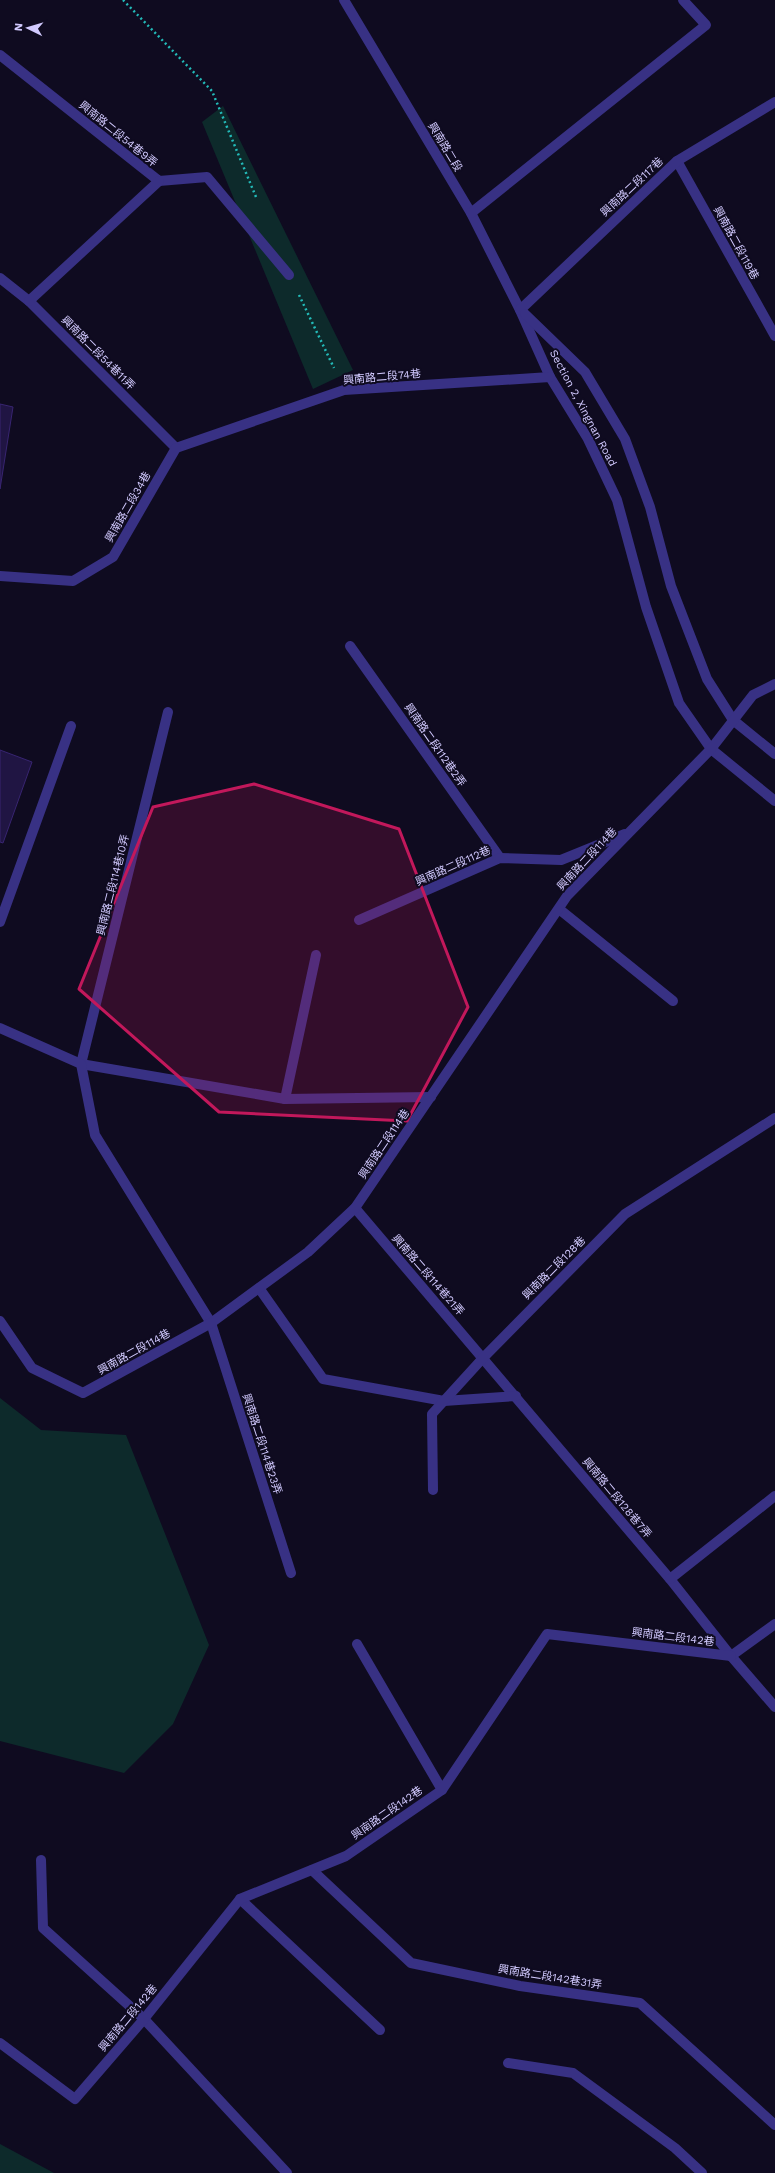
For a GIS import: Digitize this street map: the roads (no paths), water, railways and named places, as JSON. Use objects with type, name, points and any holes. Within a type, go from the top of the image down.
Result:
[{"type":"street","name":"興南路二段","points":[[344,0],[471,213],[520,310]]},
{"type":"street","points":[[471,213],[706,25],[683,0]]},
{"type":"street","name":"興南路二段54巷9弄","points":[[0,55],[159,181],[207,177],[290,275]]},
{"type":"street","name":"興南路二段117巷","points":[[520,310],[677,161],[775,102]]},
{"type":"street","name":"興南路二段119巷","points":[[677,161],[775,336]]},
{"type":"street","points":[[29,301],[159,181]]},
{"type":"street","name":"興南路二段54巷11弄","points":[[0,278],[29,301],[176,448]]},
{"type":"street","name":"Section 2, Xingnan Road","points":[[520,310],[550,377],[588,439],[617,500],[646,607],[679,703],[711,749],[775,801]]},
{"type":"street","name":"Section 2, Xingnan Road","points":[[520,310],[585,372],[625,439],[650,507],[671,586],[706,679],[733,720],[775,754]]},
{"type":"street","name":"興南路二段74巷","points":[[176,448],[344,390],[550,377]]},
{"type":"street","name":"興南路二段34巷","points":[[0,576],[73,581],[113,557],[176,448]]},
{"type":"street","name":"興南路二段112巷2弄","points":[[350,646],[500,858]]},
{"type":"street","name":"興南路二段114巷","points":[[0,1321],[32,1368],[83,1393],[211,1323],[308,1252],[355,1208],[567,896],[711,749],[753,695],[775,684]]},
{"type":"street","name":"興南路二段114巷10弄","points":[[80,1064],[168,712]]},
{"type":"street","points":[[0,922],[71,726]]},
{"type":"street","name":"興南路二段112巷","points":[[359,920],[500,858],[561,860],[628,833]]},
{"type":"street","points":[[559,908],[673,1001]]},
{"type":"street","points":[[285,1099],[316,955]]},
{"type":"street","points":[[0,1028],[80,1064],[285,1099],[431,1097]]},
{"type":"street","name":"興南路二段114巷23弄","points":[[80,1064],[95,1135],[211,1323],[291,1572]]},
{"type":"street","name":"興南路二段128巷","points":[[433,1490],[432,1414],[483,1358],[625,1214],[775,1118]]},
{"type":"street","name":"興南路二段114巷21弄","points":[[355,1208],[483,1358]]},
{"type":"street","points":[[259,1288],[324,1379],[444,1401],[516,1396]]},
{"type":"street","name":"興南路二段128巷7弄","points":[[483,1358],[670,1579],[731,1656],[775,1707]]},
{"type":"street","points":[[670,1579],[775,1496]]},
{"type":"street","points":[[731,1656],[775,1624]]},
{"type":"street","name":"興南路二段142巷","points":[[0,2043],[75,2099],[144,2019],[240,1898],[346,1856],[442,1790],[547,1634],[731,1656]]},
{"type":"street","points":[[357,1644],[442,1790]]},
{"type":"street","points":[[41,1860],[43,1928],[144,2019],[287,2173]]},
{"type":"street","name":"興南路二段142巷31弄","points":[[312,1870],[411,1963],[520,1986],[640,2003],[775,2125]]},
{"type":"street","points":[[240,1898],[380,2030]]},
{"type":"street","points":[[508,2063],[573,2073],[675,2148],[702,2173]]}]
